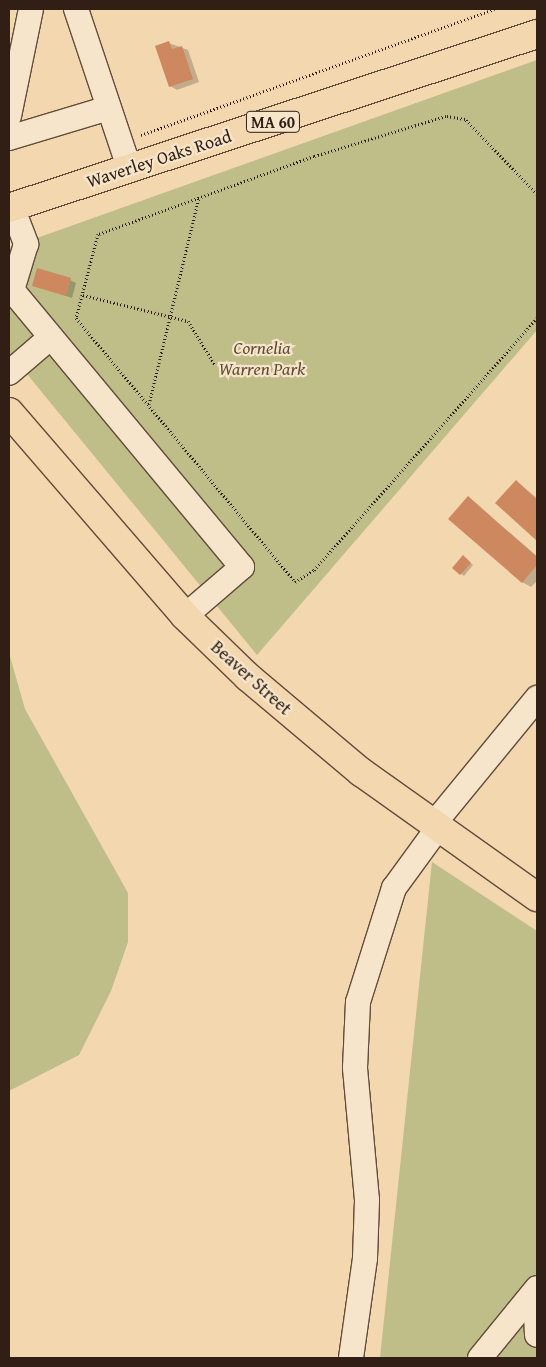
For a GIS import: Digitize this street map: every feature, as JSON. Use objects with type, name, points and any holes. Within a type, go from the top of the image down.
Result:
[{"type":"main road","name":"Waverley Oaks Road","points":[[10,208],[130,170],[537,34]]},
{"type":"main road","name":"Beaver Street","points":[[9,412],[184,616],[282,707],[435,828],[537,897]]},
{"type":"lane","points":[[9,116],[31,9]]},
{"type":"lane","points":[[76,9],[130,170]]},
{"type":"lane","points":[[9,138],[109,108]]},
{"type":"lane","points":[[10,208],[26,244],[12,290],[242,567],[184,616]]},
{"type":"lane","points":[[9,373],[50,337]]},
{"type":"lane","points":[[351,1358],[365,1258],[367,1200],[355,1059],[358,1002],[394,888],[435,828],[537,698]]},
{"type":"lane","points":[[536,1291],[537,1335]]},
{"type":"lane","points":[[480,1358],[536,1291]]},
{"type":"path","points":[[121,142],[494,9]]},
{"type":"path","points":[[537,194],[465,119],[451,115],[314,156],[98,234],[76,318],[295,582],[314,570],[537,318]]},
{"type":"path","points":[[148,405],[199,198]]},
{"type":"path","points":[[82,295],[188,321],[215,364]]},
{"type":"green space","name":"Cornelia Warren Park","points":[[537,60],[537,330],[257,655],[9,352],[9,248]]},
{"type":"green space","points":[[9,653],[25,709],[128,893],[128,942],[111,991],[79,1055],[9,1091]]},
{"type":"green space","points":[[432,862],[537,931],[537,1358],[380,1358]]},
{"type":"building","points":[[169,41],[172,49],[182,46],[193,79],[169,87],[155,46]]},
{"type":"building","points":[[37,268],[71,278],[66,296],[32,286]]},
{"type":"building","points":[[516,480],[537,500],[537,541],[495,503]]},
{"type":"building","points":[[468,496],[537,557],[537,565],[522,583],[448,519]]},
{"type":"building","points":[[463,555],[471,563],[460,575],[452,568]]}]
